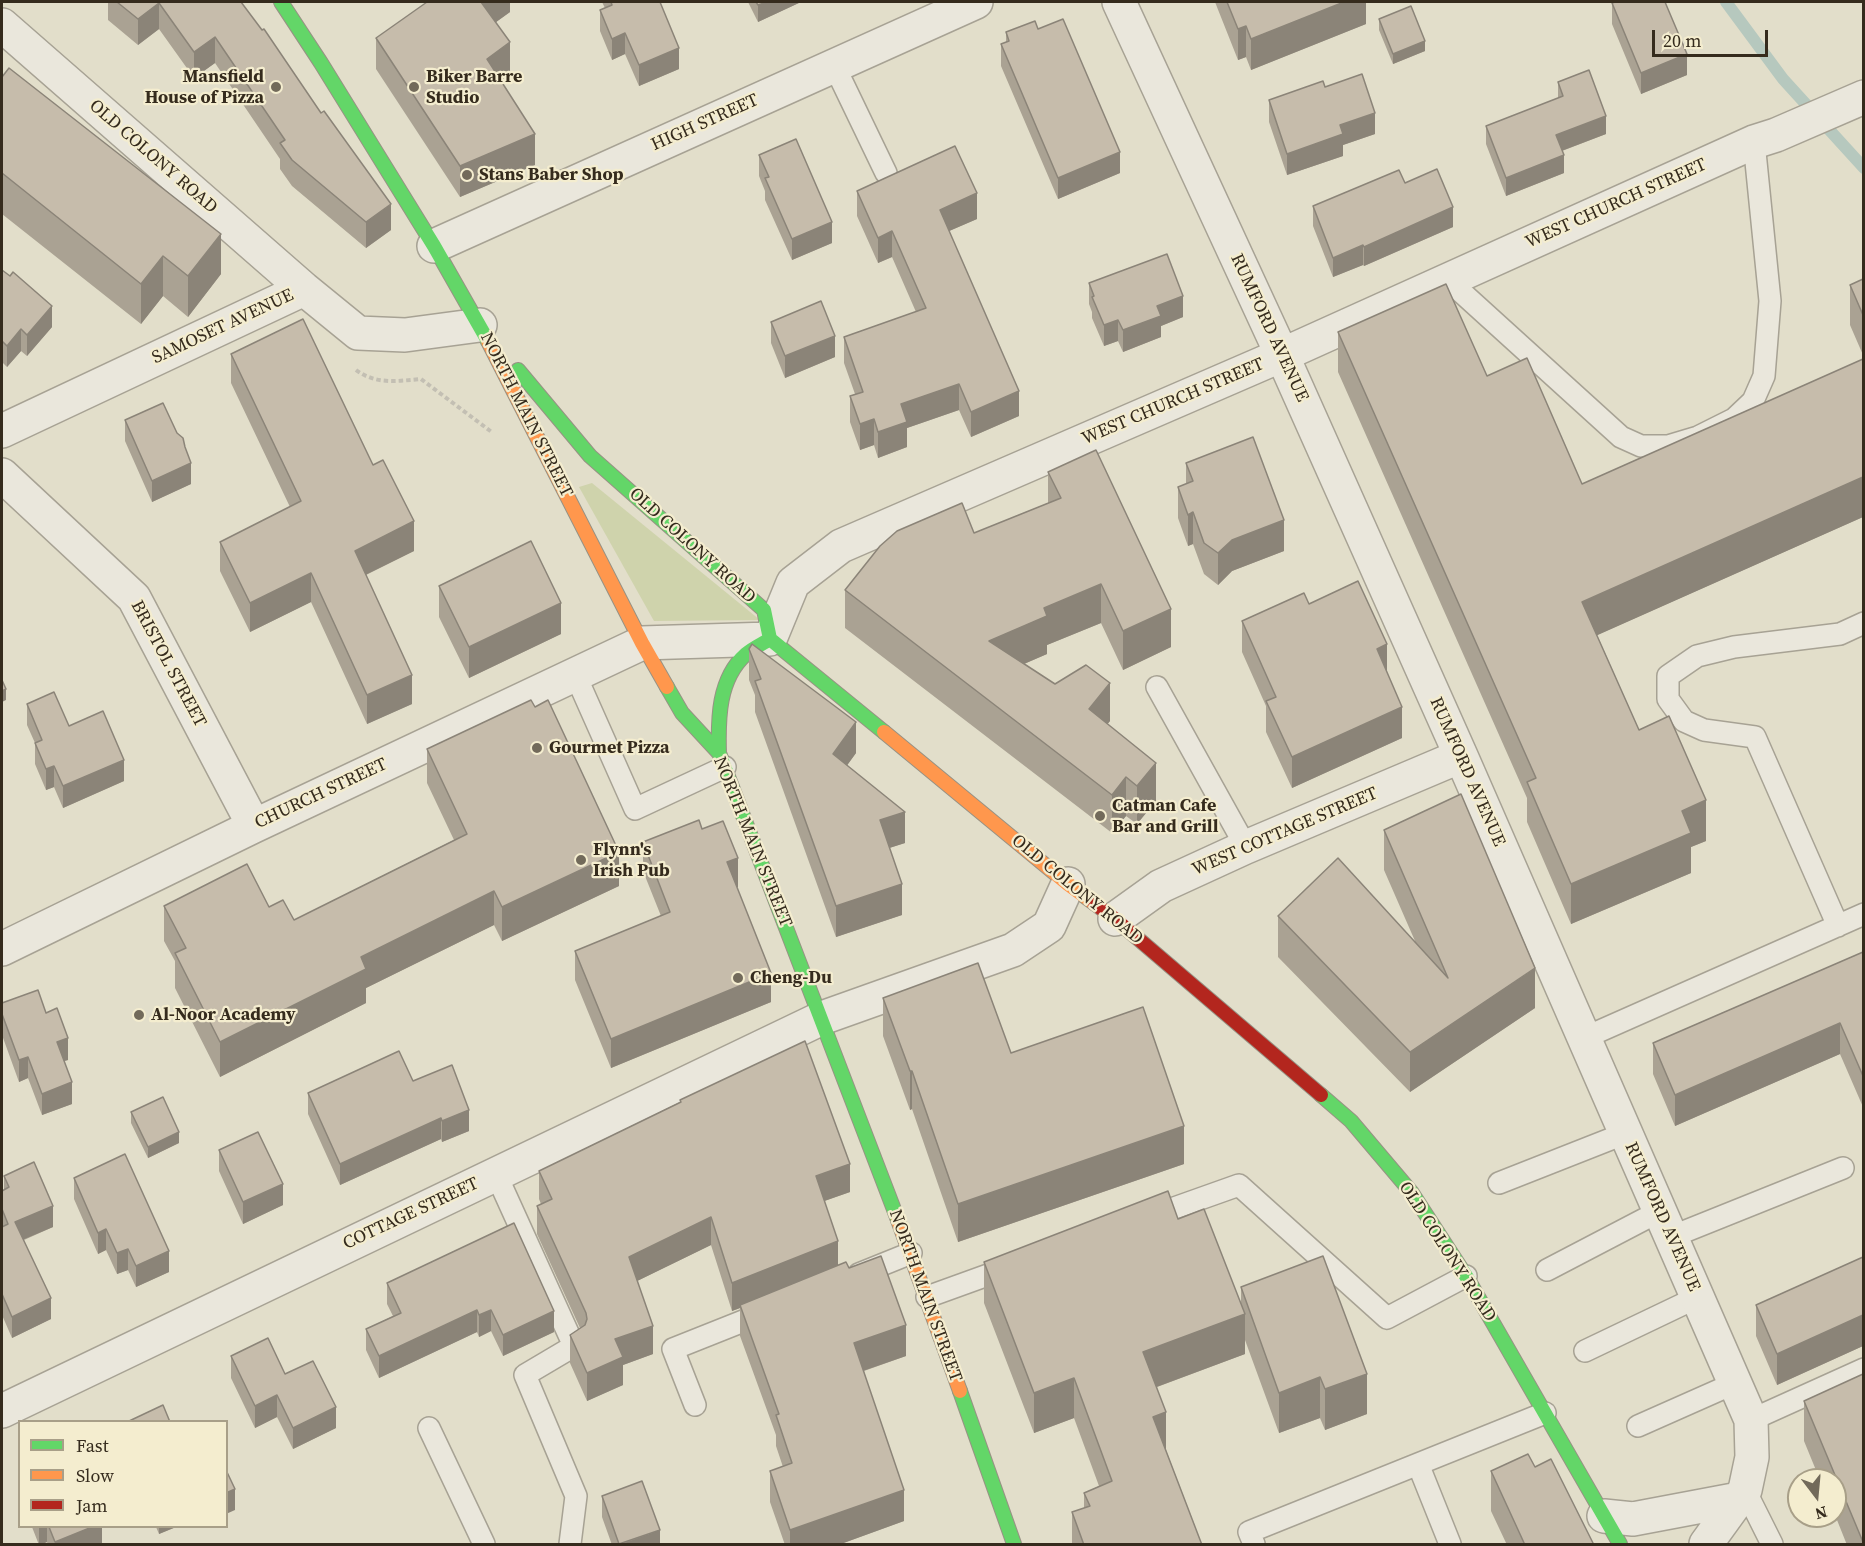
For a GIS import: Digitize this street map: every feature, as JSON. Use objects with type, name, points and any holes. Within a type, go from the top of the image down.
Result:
[{"type":"main road","name":"NORTH MAIN STREET","points":[[281,2],[434,246],[480,325],[642,643],[682,713],[722,760],[911,1253],[1014,1545]]},
{"type":"main road","name":"OLD COLONY ROAD","points":[[480,325],[590,456],[764,610],[770,639],[1068,884],[1115,919],[1351,1121],[1412,1192],[1466,1276],[1620,1545]]},
{"type":"main road","points":[[722,760],[718,712],[725,686],[742,657],[770,639]]},
{"type":"street","name":"HIGH STREET","points":[[434,246],[976,2]]},
{"type":"street","name":"RUMFORD AVENUE","points":[[1119,2],[1282,355],[1461,756],[1751,1420],[1752,1456],[1742,1494],[1706,1545]]},
{"type":"street","name":"OLD COLONY ROAD","points":[[2,25],[304,289]]},
{"type":"street","name":"WEST CHURCH STREET","points":[[770,639],[793,583],[841,546],[1282,355],[1765,138],[1851,102]]},
{"type":"street","name":"SAMOSET AVENUE","points":[[2,431],[304,289],[358,333],[405,335],[480,325]]},
{"type":"street","name":"BRISTOL STREET","points":[[2,475],[134,598],[254,826]]},
{"type":"street","points":[[642,643],[770,639]]},
{"type":"street","name":"CHURCH STREET","points":[[2,949],[254,826],[642,643]]},
{"type":"street","name":"WEST COTTAGE STREET","points":[[1115,919],[1161,885],[1461,756]]},
{"type":"street","points":[[822,1018],[1013,950],[1048,926],[1068,884]]},
{"type":"street","name":"COTTAGE STREET","points":[[2,1411],[822,1018]]},
{"type":"street","points":[[1604,1516],[1634,1519],[1742,1494]]},
{"type":"lane","points":[[834,65],[886,173]]},
{"type":"lane","points":[[1448,280],[1621,437],[1641,446],[1668,446],[1698,438],[1734,419],[1747,407],[1753,401],[1764,376],[1770,301],[1765,138]]},
{"type":"lane","points":[[1838,926],[1755,737],[1704,730],[1684,721],[1668,699],[1668,676],[1697,656],[1734,647],[1840,634],[1863,622]]},
{"type":"lane","points":[[575,674],[635,809],[722,760]]},
{"type":"lane","points":[[1157,687],[1246,847]]},
{"type":"lane","points":[[1584,1038],[1863,914]]},
{"type":"lane","points":[[1499,1183],[1626,1133]]},
{"type":"lane","points":[[1546,1270],[1666,1224],[1843,1168]]},
{"type":"lane","points":[[496,1174],[574,1346],[525,1375],[576,1496],[570,1545]]},
{"type":"lane","points":[[1127,1225],[1239,1185],[1387,1318],[1466,1276]]},
{"type":"lane","points":[[846,1280],[911,1253]]},
{"type":"lane","points":[[927,1297],[1027,1261]]},
{"type":"lane","points":[[1585,1351],[1698,1297]]},
{"type":"lane","points":[[695,1405],[673,1349],[781,1306]]},
{"type":"lane","points":[[1751,1420],[1863,1369]]},
{"type":"lane","points":[[1638,1426],[1735,1383]]},
{"type":"lane","points":[[1254,1545],[1249,1532],[1545,1413]]},
{"type":"lane","points":[[429,1428],[484,1545]]},
{"type":"lane","points":[[1418,1464],[1450,1545]]},
{"type":"lane","points":[[1742,1494],[1772,1545]]},
{"type":"green space","points":[[592,483],[760,620],[654,621],[579,487]]},
{"type":"building","points":[[117,2],[241,2],[262,30],[264,29],[321,113],[324,111],[391,204],[366,222],[292,160],[280,143],[285,140],[215,37],[194,52],[159,3],[138,19]]},
{"type":"building","points":[[427,2],[481,2],[510,42],[487,59],[535,134],[460,166],[376,38]]},
{"type":"building","points":[[611,2],[660,2],[679,48],[639,65],[625,33],[612,39],[600,10],[612,5]]},
{"type":"building","points":[[1227,2],[1344,2],[1251,39],[1246,26],[1238,29]]},
{"type":"building","points":[[1665,2],[1687,54],[1641,73],[1612,3]]},
{"type":"building","points":[[1411,6],[1425,41],[1393,54],[1379,19]]},
{"type":"building","points":[[1063,19],[1120,152],[1058,178],[1001,44],[1009,41],[1006,32],[1035,21],[1038,29]]},
{"type":"building","points":[[9,68],[221,234],[188,276],[163,256],[141,284],[2,173],[2,77]]},
{"type":"building","points":[[1589,70],[1606,116],[1556,135],[1564,155],[1506,178],[1486,126],[1563,96],[1558,82]]},
{"type":"building","points":[[1362,74],[1375,113],[1340,125],[1343,134],[1287,154],[1269,100],[1323,81],[1325,87]]},
{"type":"building","points":[[796,139],[832,222],[792,239],[765,178],[769,177],[759,155]]},
{"type":"building","points":[[955,146],[977,193],[940,210],[1019,391],[971,412],[959,384],[901,404],[907,422],[878,432],[874,419],[860,424],[850,396],[863,392],[844,337],[926,308],[892,231],[878,238],[857,191]]},
{"type":"building","points":[[1437,169],[1453,207],[1364,247],[1363,245],[1333,258],[1313,206],[1399,170],[1405,183]]},
{"type":"building","points":[[1167,254],[1183,296],[1157,306],[1161,316],[1123,330],[1118,320],[1104,325],[1092,297],[1094,296],[1089,283]]},
{"type":"building","points":[[2,270],[10,276],[13,272],[52,306],[27,335],[21,329],[7,346],[2,341]]},
{"type":"building","points":[[1863,279],[1863,315],[1850,285]]},
{"type":"building","points":[[1446,284],[1487,376],[1527,358],[1582,484],[1863,359],[1863,477],[1582,602],[1639,730],[1669,716],[1706,800],[1682,811],[1691,833],[1571,884],[1527,782],[1536,778],[1338,332]]},
{"type":"building","points":[[821,301],[835,336],[785,356],[771,322]]},
{"type":"building","points":[[303,319],[373,465],[383,460],[414,521],[355,551],[412,675],[367,695],[311,573],[250,603],[220,542],[301,501],[231,354]]},
{"type":"building","points":[[163,403],[177,433],[183,438],[191,463],[152,481],[125,420]]},
{"type":"building","points":[[1253,437],[1284,520],[1232,540],[1218,553],[1204,543],[1193,512],[1188,515],[1178,487],[1193,481],[1186,463]]},
{"type":"building","points":[[1096,450],[1171,609],[1123,631],[1101,584],[1044,608],[1047,616],[989,641],[1055,684],[1086,665],[1110,683],[1089,709],[1156,763],[1137,786],[1126,777],[1112,795],[845,590],[880,546],[897,531],[962,503],[974,533],[1061,498],[1048,472]]},
{"type":"building","points":[[531,541],[561,603],[469,647],[439,586]]},
{"type":"building","points":[[1358,581],[1387,644],[1377,649],[1402,707],[1292,757],[1266,701],[1276,697],[1242,621],[1304,593],[1309,604]]},
{"type":"building","points":[[752,644],[856,722],[833,754],[905,812],[880,820],[902,884],[836,906],[755,681],[761,679],[749,649]]},
{"type":"building","points":[[54,692],[69,726],[103,711],[124,760],[63,786],[54,766],[46,769],[35,743],[42,740],[27,704]]},
{"type":"building","points":[[531,700],[535,707],[548,700],[619,852],[502,907],[494,891],[361,957],[366,969],[220,1042],[175,953],[186,948],[164,906],[247,864],[269,907],[283,900],[294,920],[467,834],[427,749]]},
{"type":"building","points":[[1461,794],[1535,968],[1410,1052],[1278,916],[1338,858],[1448,978],[1384,830]]},
{"type":"building","points":[[699,820],[702,829],[723,821],[738,858],[727,862],[771,973],[611,1039],[575,951],[670,912],[643,842]]},
{"type":"building","points":[[1863,952],[1863,1076],[1840,1023],[1675,1095],[1653,1043]]},
{"type":"building","points":[[978,963],[1011,1053],[1143,1007],[1184,1126],[958,1204],[912,1071],[910,1071],[883,998]]},
{"type":"building","points":[[38,990],[46,1013],[57,1008],[68,1038],[57,1042],[72,1082],[42,1094],[28,1057],[19,1060],[2,1014],[2,1003]]},
{"type":"building","points":[[805,1041],[850,1164],[816,1176],[838,1241],[732,1283],[711,1217],[629,1257],[653,1326],[615,1339],[623,1357],[587,1373],[570,1335],[585,1325],[586,1313],[537,1206],[552,1199],[539,1171],[681,1102],[680,1100]]},
{"type":"building","points":[[399,1051],[413,1081],[452,1065],[469,1110],[442,1121],[441,1118],[340,1164],[308,1093]]},
{"type":"building","points":[[163,1097],[179,1132],[148,1147],[131,1112]]},
{"type":"building","points":[[258,1132],[283,1184],[243,1202],[219,1150]]},
{"type":"building","points":[[125,1154],[169,1251],[136,1266],[128,1249],[117,1253],[106,1229],[98,1233],[74,1178]]},
{"type":"building","points":[[34,1162],[53,1206],[15,1222],[51,1298],[12,1317],[2,1294],[2,1227],[8,1224],[2,1209],[2,1191],[9,1187],[4,1176]]},
{"type":"building","points":[[1168,1191],[1178,1219],[1204,1209],[1245,1314],[1143,1352],[1166,1412],[1153,1417],[1202,1545],[1084,1545],[1072,1512],[1090,1506],[1084,1493],[1112,1481],[1074,1378],[1034,1393],[984,1262]]},
{"type":"building","points":[[514,1223],[554,1311],[503,1335],[491,1310],[479,1315],[477,1310],[379,1356],[366,1329],[401,1313],[387,1283]]},
{"type":"building","points":[[881,1256],[906,1325],[854,1343],[904,1490],[790,1530],[770,1471],[792,1463],[776,1415],[779,1414],[740,1305],[846,1262],[849,1268]]},
{"type":"building","points":[[1323,1256],[1367,1374],[1325,1389],[1320,1377],[1279,1393],[1241,1287]]},
{"type":"building","points":[[1863,1257],[1863,1315],[1777,1354],[1756,1305]]},
{"type":"building","points":[[268,1338],[285,1374],[313,1361],[336,1407],[293,1428],[277,1395],[255,1406],[231,1356]]},
{"type":"building","points":[[1863,1374],[1863,1542],[1847,1504],[1847,1468],[1832,1468],[1804,1401]]},
{"type":"building","points":[[163,1405],[169,1420],[131,1420]]},
{"type":"building","points":[[1528,1454],[1535,1467],[1551,1459],[1594,1545],[1525,1545],[1491,1471]]},
{"type":"building","points":[[228,1474],[235,1489],[228,1492]]},
{"type":"building","points":[[642,1481],[660,1530],[619,1544],[602,1496]]},
{"type":"building","points":[[49,1528],[90,1528],[55,1542]]},
{"type":"waterway","points":[[1726,2],[1783,79],[1864,168]]},
{"type":"traffic: fast","points":[[281,2],[434,246],[488,341]]},
{"type":"traffic: fast","points":[[518,370],[590,456],[764,610],[770,639],[884,732]]},
{"type":"traffic: fast","points":[[719,753],[720,713],[730,675],[746,654],[770,639]]},
{"type":"traffic: fast","points":[[667,687],[682,713],[719,753],[898,1220]]},
{"type":"traffic: fast","points":[[1321,1095],[1351,1121],[1412,1193],[1466,1276],[1620,1544]]},
{"type":"traffic: fast","points":[[960,1391],[1014,1544]]},
{"type":"traffic: slow","points":[[488,341],[642,643],[667,687]]},
{"type":"traffic: slow","points":[[884,732],[1094,903]]},
{"type":"traffic: slow","points":[[898,1220],[960,1391]]},
{"type":"traffic: jam","points":[[1094,903],[1321,1095]]},
{"type":"place","name":"Mansfield House of Pizza","points":[[276,87]]},
{"type":"place","name":"Biker Barre Studio","points":[[414,87]]},
{"type":"place","name":"Stans Baber Shop","points":[[467,175]]},
{"type":"place","name":"Gourmet Pizza","points":[[537,748]]},
{"type":"place","name":"Catman Cafe Bar and Grill","points":[[1100,816]]},
{"type":"place","name":"Flynn's Irish Pub","points":[[581,860]]},
{"type":"place","name":"Cheng-Du","points":[[738,978]]},
{"type":"place","name":"Al-Noor Academy","points":[[139,1015]]}]
